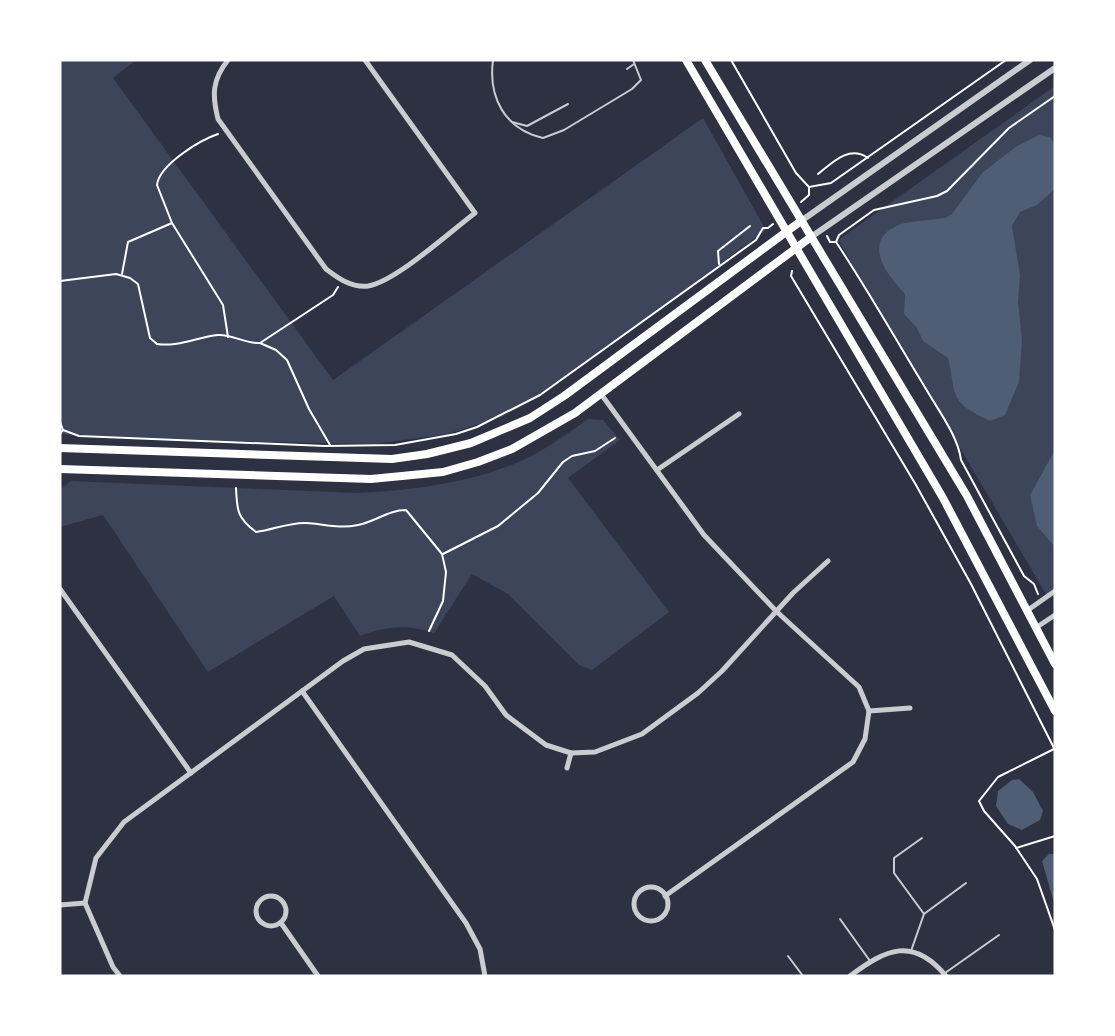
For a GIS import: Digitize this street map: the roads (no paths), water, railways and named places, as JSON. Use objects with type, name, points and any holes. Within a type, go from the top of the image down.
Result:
[{"type":"main road","points":[[686,60],[943,498],[1055,711]]},
{"type":"main road","points":[[705,60],[967,496],[1055,664]]},
{"type":"main road","points":[[60,448],[370,460],[427,454],[471,443],[530,418],[564,396],[801,221]]},
{"type":"main road","points":[[60,469],[371,479],[402,478],[443,472],[512,449],[546,432],[601,394],[811,237]]},
{"type":"street","points":[[228,60],[217,74],[212,96],[218,119],[326,269],[341,280],[367,286],[389,278],[475,213],[365,60]]},
{"type":"street","points":[[801,221],[1030,60]]},
{"type":"street","points":[[811,237],[1055,68]]},
{"type":"street","points":[[601,394],[704,534],[776,611],[859,687],[869,711],[865,739],[853,762],[665,896]]},
{"type":"street","points":[[657,470],[739,414]]},
{"type":"street","points":[[120,976],[112,967],[85,903],[96,858],[124,822],[302,691],[364,649],[409,642],[452,655],[485,686],[506,715],[546,745],[571,753],[595,752],[642,734],[723,671],[776,611],[828,561]]},
{"type":"street","points":[[60,589],[191,773]]},
{"type":"street","points":[[1028,609],[1055,591]]},
{"type":"street","points":[[60,605],[67,601]]},
{"type":"street","points":[[1037,627],[1055,615]]},
{"type":"street","points":[[302,691],[466,923],[480,949],[485,976]]},
{"type":"street","points":[[869,711],[910,708]]},
{"type":"street","points":[[567,768],[571,753]]},
{"type":"street","points":[[645,888],[657,888],[665,896],[668,907],[658,920],[643,920],[635,912],[636,895],[645,888]]},
{"type":"street","points":[[268,896],[282,900],[286,909],[281,923],[272,926],[262,923],[256,910],[260,901],[268,896]]},
{"type":"street","points":[[60,904],[85,903]]},
{"type":"street","points":[[281,923],[318,976]]},
{"type":"street","points":[[850,976],[870,961],[889,952],[912,951],[933,962],[945,975]]},
{"type":"lane","points":[[493,60],[490,78],[496,101],[517,129],[543,138],[564,130],[632,89],[641,80],[633,60]]},
{"type":"lane","points":[[627,69],[635,64]]},
{"type":"lane","points":[[512,122],[527,126],[568,104]]},
{"type":"lane","points":[[922,838],[894,858],[892,866],[894,873],[924,914]]},
{"type":"lane","points":[[912,951],[924,914],[966,884]]},
{"type":"lane","points":[[840,919],[870,961]]},
{"type":"lane","points":[[945,975],[999,935]]},
{"type":"lane","points":[[788,956],[803,976]]}]
